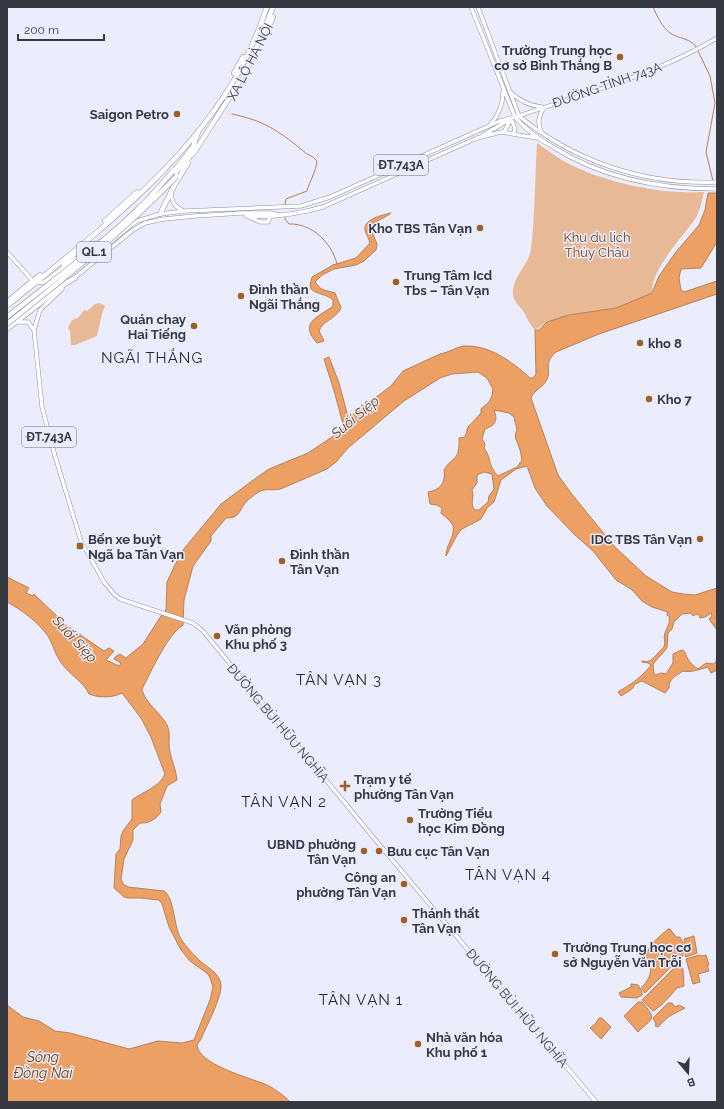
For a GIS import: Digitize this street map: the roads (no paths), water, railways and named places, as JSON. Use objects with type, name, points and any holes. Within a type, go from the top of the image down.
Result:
[{"type":"highway","name":"XA LỘ HÀ NỘI","points":[[7,302],[102,228],[104,222],[157,176],[199,131],[224,96],[243,64],[257,34],[266,7]]},
{"type":"highway","name":"XA LỘ HÀ NỘI","points":[[252,59],[273,7]]},
{"type":"highway","name":"XA LỘ HÀ NỘI","points":[[175,173],[195,151],[219,114],[268,29],[276,7]]},
{"type":"highway","name":"XA LỘ HÀ NỘI","points":[[190,141],[191,135],[200,124],[206,122]]},
{"type":"highway","name":"XA LỘ HÀ NỘI","points":[[175,173],[193,147],[199,131]]},
{"type":"highway","points":[[160,214],[195,151]]},
{"type":"highway","name":"QL.1","points":[[7,317],[74,265],[129,218],[175,173]]},
{"type":"highway","name":"QL.1","points":[[7,320],[103,243],[136,214],[175,173]]},
{"type":"highway","name":"QL.1","points":[[7,324],[121,230],[142,211],[175,173]]},
{"type":"highway","name":"QL.1","points":[[7,329],[66,283],[75,278]]},
{"type":"highway","name":"XA LỘ HÀ NỘI","points":[[7,306],[34,282]]},
{"type":"main road","points":[[471,7],[513,118],[515,128],[514,133]]},
{"type":"main road","points":[[478,7],[519,116],[542,133],[576,153],[609,166],[641,175],[686,183],[717,182]]},
{"type":"main road","name":"ĐƯỜNG TỈNH 743A","points":[[513,118],[654,70],[717,38]]},
{"type":"main road","points":[[490,126],[500,109],[503,89]]},
{"type":"main road","points":[[509,92],[529,105],[545,107],[538,121],[542,133]]},
{"type":"main road","points":[[504,132],[513,118]]},
{"type":"main road","points":[[513,118],[537,138],[567,156],[606,173],[648,183],[692,189],[717,189]]},
{"type":"main road","name":"ĐT.743A","points":[[34,282],[44,282],[80,256],[95,256],[137,221],[160,214],[185,211],[282,208],[308,204],[330,197],[490,126],[513,118]]},
{"type":"main road","name":"ĐT.743A","points":[[34,330],[36,318],[42,307],[75,278],[140,226],[158,220],[195,216],[242,213],[280,215],[292,214],[323,207],[505,125],[513,118]]},
{"type":"main road","points":[[477,138],[496,132],[504,132],[537,138]]},
{"type":"main road","points":[[606,173],[609,166]]},
{"type":"main road","points":[[171,192],[172,201],[174,204],[178,208],[185,211]]},
{"type":"main road","points":[[242,213],[264,223],[268,222],[271,215],[270,208]]},
{"type":"main road","points":[[246,216],[271,215]]},
{"type":"main road","points":[[62,268],[66,262],[78,252],[118,234],[129,227]]},
{"type":"main road","points":[[7,252],[34,282]]},
{"type":"main road","points":[[16,322],[28,322],[34,330]]},
{"type":"main road","name":"ĐƯỜNG BÙI HỮU NGHĨA","points":[[34,330],[42,407],[55,456],[82,541],[104,582],[120,600],[189,622],[196,625],[203,631],[373,837],[596,1102]]},
{"type":"water","points":[[708,193],[717,193],[717,242],[701,268],[681,269],[679,278],[681,290],[684,292],[717,281],[717,294],[599,334],[556,352],[550,360],[549,374],[546,381],[531,398],[558,475],[614,546],[646,576],[672,592],[695,595],[717,588],[717,630],[709,619],[712,616],[711,613],[700,618],[699,615],[696,614],[693,616],[691,613],[682,614],[674,622],[672,629],[668,633],[667,648],[653,664],[654,674],[666,674],[673,663],[673,654],[681,650],[684,651],[690,662],[698,669],[706,663],[713,664],[716,662],[717,652],[717,670],[711,673],[708,667],[692,671],[683,671],[675,676],[670,682],[669,688],[665,693],[642,681],[635,684],[632,689],[621,696],[618,692],[638,679],[651,665],[642,661],[650,661],[664,647],[664,635],[670,620],[669,616],[667,615],[668,612],[652,607],[642,601],[631,589],[616,580],[593,551],[547,506],[535,488],[527,466],[516,469],[501,480],[494,502],[487,508],[481,519],[462,529],[457,535],[446,556],[447,548],[453,534],[453,525],[441,513],[442,508],[437,505],[430,504],[428,492],[439,488],[443,482],[444,470],[457,455],[459,438],[465,437],[468,427],[481,413],[481,409],[489,402],[493,389],[487,378],[478,372],[452,374],[440,378],[404,401],[348,448],[336,462],[327,469],[280,489],[260,491],[245,503],[237,515],[231,518],[226,518],[211,536],[211,541],[193,566],[184,600],[183,625],[165,645],[142,689],[143,694],[149,703],[167,725],[169,732],[170,753],[177,780],[167,786],[160,804],[161,812],[150,822],[140,823],[133,830],[133,840],[124,859],[121,879],[123,884],[128,887],[164,891],[167,894],[172,905],[181,939],[197,958],[215,973],[220,980],[221,990],[219,997],[197,1045],[200,1052],[206,1058],[225,1069],[268,1085],[282,1094],[290,1102],[7,1102],[7,1005],[23,1017],[39,1021],[55,1031],[70,1033],[129,1049],[158,1041],[182,1043],[194,1040],[210,1000],[213,987],[208,974],[190,961],[181,950],[169,927],[162,904],[159,900],[124,897],[114,888],[116,854],[120,849],[123,831],[132,819],[132,800],[155,786],[163,779],[165,774],[151,737],[141,718],[122,693],[106,697],[89,694],[83,685],[67,670],[58,658],[50,639],[44,631],[29,617],[7,602],[7,577],[29,588],[26,593],[33,596],[34,594],[66,625],[104,651],[109,648],[114,651],[106,660],[119,666],[121,663],[114,659],[115,657],[120,654],[126,658],[143,644],[166,610],[167,582],[175,565],[183,550],[221,504],[269,469],[308,453],[344,428],[324,359],[329,357],[339,383],[347,413],[351,416],[391,386],[403,371],[440,354],[464,346],[483,348],[500,355],[530,378],[533,378],[536,374],[535,330],[539,330],[547,322],[569,315],[616,308],[652,293],[659,276],[676,252],[699,225],[705,210]],"holes":[[[494,410],[509,413],[514,417],[517,430],[515,437],[522,460],[517,467],[498,476],[491,466],[484,448],[485,444],[482,439],[485,429],[492,426],[495,422],[496,417]],[[484,472],[492,474],[494,489],[489,496],[488,502],[479,510],[475,510],[472,505],[472,490],[477,483],[477,475]]]},
{"type":"water","points":[[391,213],[370,227],[377,244],[376,250],[364,261],[356,265],[334,269],[322,275],[315,282],[321,289],[335,293],[341,308],[336,315],[323,324],[319,331],[324,341],[317,343],[312,336],[310,325],[317,317],[333,306],[333,300],[311,289],[310,285],[312,277],[333,265],[356,258],[370,243],[365,230],[367,223],[374,218]]},
{"type":"water","points":[[668,929],[670,929],[676,937],[680,937],[683,943],[683,956],[645,993],[641,988],[647,981],[651,969],[646,956],[647,952],[655,941]]},
{"type":"water","points":[[694,936],[697,953],[686,957],[684,939]]},
{"type":"water","points":[[699,955],[706,955],[709,971],[698,974],[700,982],[693,984],[686,959]]},
{"type":"water","points":[[677,965],[680,965],[683,969],[684,986],[677,988],[653,1011],[642,1000]]},
{"type":"water","points":[[631,984],[638,985],[642,995],[637,998],[621,997],[619,993],[631,987]]},
{"type":"water","points":[[638,1002],[642,1002],[650,1012],[651,1018],[650,1021],[638,1032],[624,1016]]},
{"type":"water","points":[[668,1003],[672,1003],[675,1007],[679,1005],[685,1008],[668,1017],[658,1027],[655,1026],[656,1024],[653,1018]]},
{"type":"water","points":[[599,1018],[602,1018],[611,1027],[601,1039],[590,1028]]},
{"type":"waterway","points":[[653,7],[667,31],[673,35],[692,42],[697,48]]},
{"type":"waterway","points":[[698,51],[710,76],[715,103],[706,152],[713,181]]},
{"type":"waterway","points":[[232,114],[254,120],[272,128],[317,161],[307,191],[286,199],[285,205]]},
{"type":"waterway","points":[[285,216],[285,219],[289,224],[306,227],[320,236],[331,249],[337,264]]},
{"type":"place","name":"Trường Trung học cơ sở Bình Thắng B","points":[[620,57]]},
{"type":"place","name":"Saigon Petro","points":[[177,114]]},
{"type":"place","name":"Kho TBS Tân Vạn","points":[[480,228]]},
{"type":"place","name":"Trung Tâm Icd Tbs – Tân Vạn","points":[[396,282]]},
{"type":"place","name":"Đình thần Ngãi Thắng","points":[[241,296]]},
{"type":"place","name":"Quán chay Hai Tiếng","points":[[194,326]]},
{"type":"place","name":"kho 8","points":[[640,343]]},
{"type":"place","name":"Kho 7","points":[[649,399]]},
{"type":"place","name":"IDC TBS Tân Vạn","points":[[700,539]]},
{"type":"place","name":"Bến xe buýt Ngã ba Tân Vạn","points":[[80,546]]},
{"type":"place","name":"Đình thần Tân Vạn","points":[[282,561]]},
{"type":"place","name":"Văn phòng Khu phố 3","points":[[217,636]]},
{"type":"place","name":"Trạm y tế phường Tân Vạn","points":[[345,786]]},
{"type":"place","name":"Trường Tiểu học Kim Đồng","points":[[410,820]]},
{"type":"place","name":"UBND phường Tân Vạn","points":[[364,851]]},
{"type":"place","name":"Bưu cục Tân Vạn","points":[[379,851]]},
{"type":"place","name":"Công an phường Tân Vạn","points":[[404,884]]},
{"type":"place","name":"Thánh thất Tân Vạn","points":[[404,920]]},
{"type":"place","name":"Trường Trung học cơ sở Nguyễn Văn Trỗi","points":[[555,954]]},
{"type":"place","name":"Nhà văn hóa Khu phố 1","points":[[418,1044]]},
{"type":"district","name":"NGÃI THẮNG","points":[[152,358]]},
{"type":"district","name":"TÂN VẠN 3","points":[[339,680]]},
{"type":"district","name":"TÂN VẠN 2","points":[[284,802]]},
{"type":"district","name":"TÂN VẠN 4","points":[[508,875]]},
{"type":"district","name":"TÂN VẠN 1","points":[[361,1000]]},
{"type":"park label","name":"Khu du lịch Thủy Châu","points":[[597,244]]},
{"type":"water label","name":"Suối Siệp","points":[[355,417]]},
{"type":"water label","name":"Suối Siệp","points":[[75,639]]},
{"type":"water label","name":"Sông Đồng Nai","points":[[43,1066]]}]
